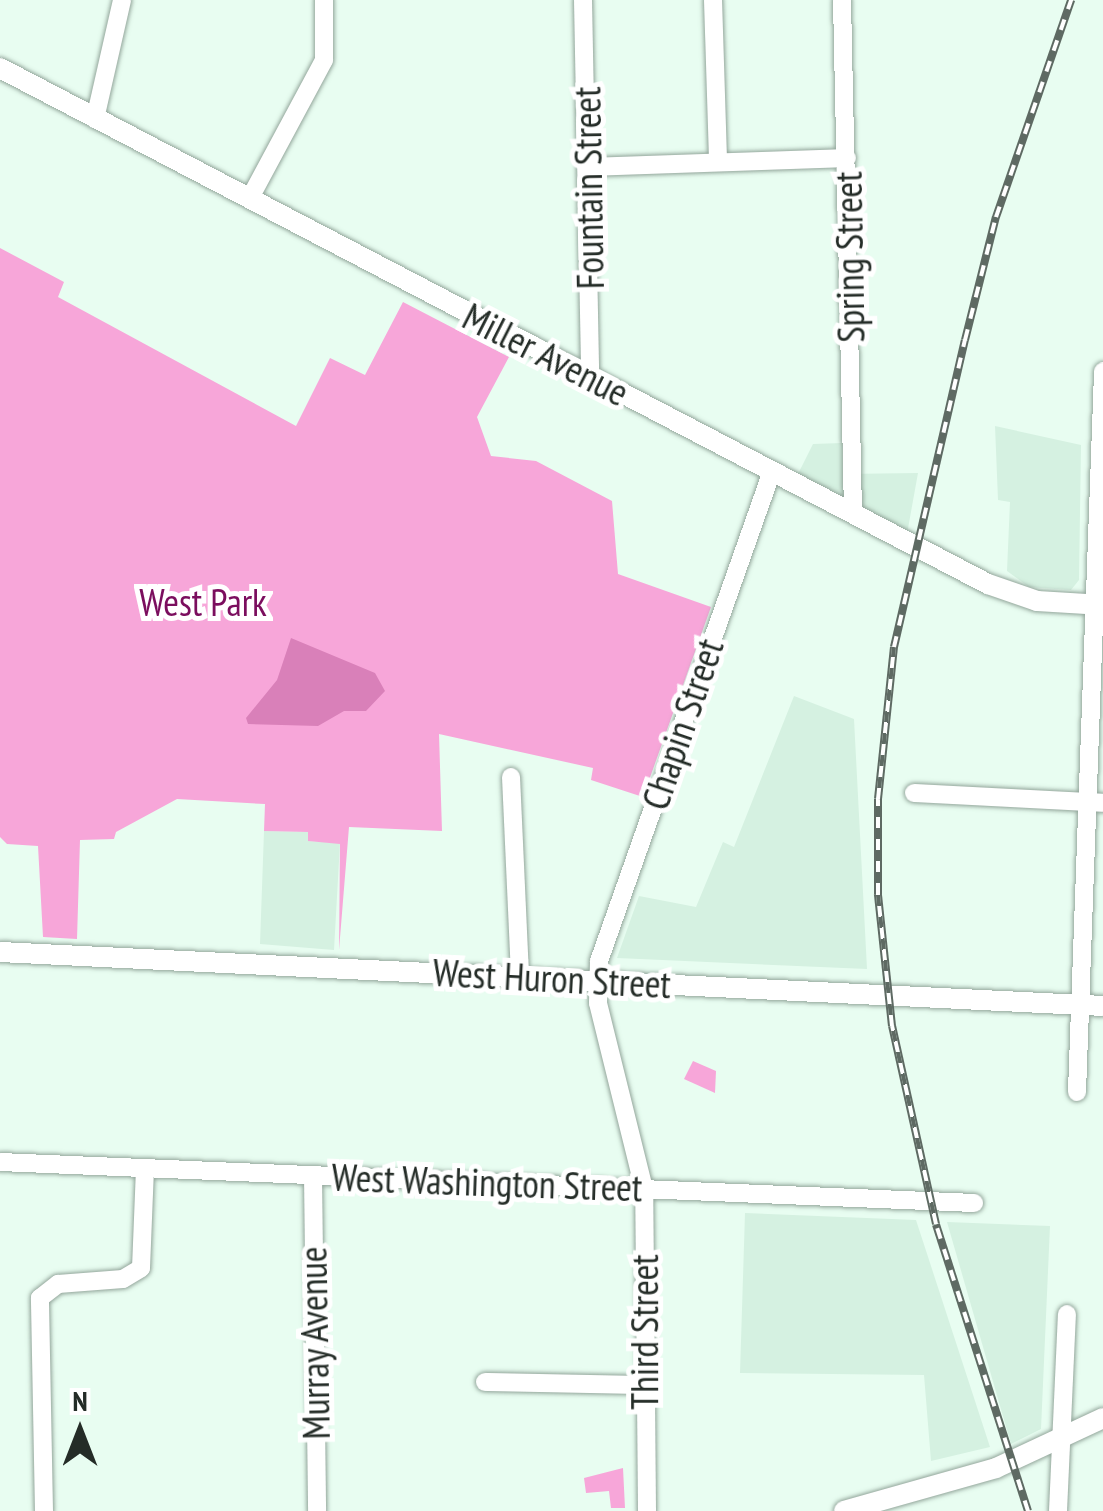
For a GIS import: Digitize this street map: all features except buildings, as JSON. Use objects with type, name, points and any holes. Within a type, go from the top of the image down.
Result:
[{"type":"main road","name":"Miller Avenue","points":[[0,68],[1009,593],[1098,605]]},
{"type":"main road","name":"West Huron Street","points":[[0,952],[1103,1006]]},
{"type":"main road","points":[[850,1510],[970,1477],[1103,1418]]},
{"type":"street","points":[[95,119],[122,0]]},
{"type":"street","points":[[250,198],[324,60],[324,0]]},
{"type":"street","name":"Fountain Street","points":[[583,0],[590,166],[590,376]]},
{"type":"street","points":[[713,0],[718,162]]},
{"type":"street","name":"Spring Street","points":[[842,0],[853,513]]},
{"type":"street","points":[[590,166],[847,158]]},
{"type":"street","points":[[1077,1092],[1094,802],[1103,371]]},
{"type":"street","name":"Chapin Street","points":[[598,979],[599,961],[772,471]]},
{"type":"street","points":[[511,777],[520,975]]},
{"type":"street","points":[[914,792],[1094,802]]},
{"type":"street","name":"Third Street","points":[[598,979],[644,1189],[647,1511]]},
{"type":"street","name":"West Washington Street","points":[[0,1162],[974,1202]]},
{"type":"street","points":[[44,1511],[40,1298],[58,1284],[123,1278],[141,1268],[145,1168]]},
{"type":"street","name":"Murray Avenue","points":[[312,1175],[317,1511]]},
{"type":"street","points":[[1058,1511],[1067,1314]]},
{"type":"street","points":[[485,1382],[644,1385]]},
{"type":"shaded area","points":[[995,426],[1081,445],[1079,580],[1071,590],[1029,587],[1007,571],[1010,502],[998,500]]},
{"type":"shaded area","points":[[842,443],[843,474],[918,473],[907,534],[797,476],[813,444]]},
{"type":"shaded area","points":[[291,638],[375,673],[385,691],[366,711],[344,711],[318,726],[248,724],[246,718],[277,680]]},
{"type":"shaded area","points":[[794,696],[854,719],[867,969],[617,958],[639,896],[696,907],[723,842],[734,847]]},
{"type":"shaded area","points":[[264,831],[309,832],[308,841],[340,843],[334,950],[260,944]]},
{"type":"shaded area","points":[[745,1213],[916,1220],[990,1447],[931,1461],[924,1375],[740,1373]]},
{"type":"shaded area","points":[[947,1222],[1050,1226],[1041,1429],[1011,1444]]},
{"type":"green space","name":"West Park","points":[[0,248],[64,282],[58,297],[296,426],[330,358],[365,375],[403,302],[509,357],[477,417],[491,456],[536,461],[612,501],[618,574],[711,607],[643,797],[591,780],[593,768],[439,734],[442,831],[349,827],[339,950],[340,844],[308,841],[308,832],[264,831],[265,804],[177,799],[116,832],[114,839],[80,840],[77,939],[43,937],[38,846],[7,844],[0,837]]},
{"type":"green space","points":[[693,1061],[716,1071],[715,1093],[684,1079]]},
{"type":"green space","points":[[623,1468],[625,1508],[611,1508],[609,1491],[586,1493],[584,1478]]},
{"type":"railway","points":[[1028,1511],[936,1224],[892,1026],[878,894],[878,799],[894,647],[965,340],[996,217],[1071,0]]}]
